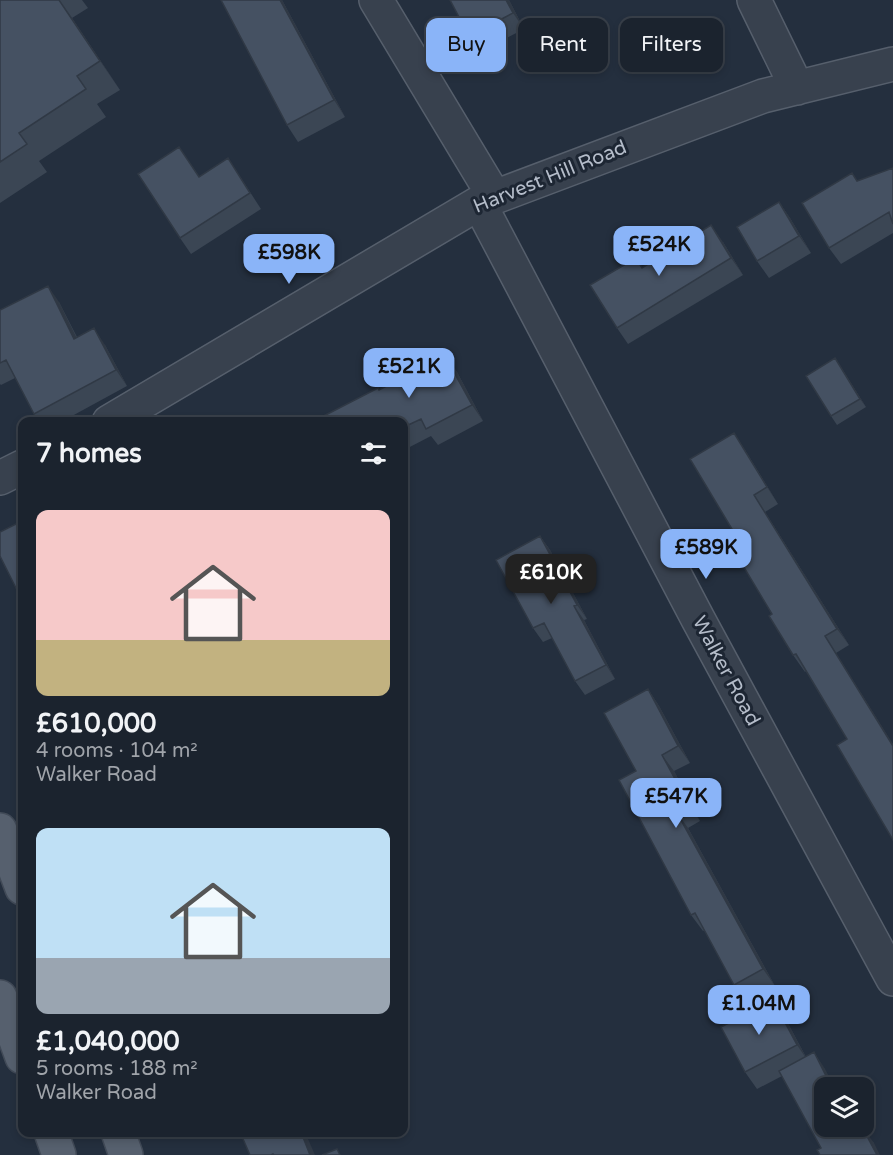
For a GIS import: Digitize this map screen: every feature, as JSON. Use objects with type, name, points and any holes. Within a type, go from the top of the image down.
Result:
[{"type":"main road","points":[[0,830],[18,877]]},
{"type":"main road","points":[[0,996],[18,1046]]},
{"type":"main road","points":[[53,1137],[59,1155]]},
{"type":"main road","points":[[120,1137],[126,1155]]},
{"type":"street","name":"Walker Road","points":[[376,0],[487,199],[698,619],[893,979]]},
{"type":"street","points":[[754,0],[797,88]]},
{"type":"street","name":"Harvest Hill Road","points":[[117,417],[487,199],[764,96],[893,64]]},
{"type":"street","points":[[0,478],[18,469]]},
{"type":"street","points":[[127,1137],[135,1155]]},
{"type":"building","points":[[0,0],[59,0],[100,61],[77,76],[86,89],[19,133],[27,144],[0,162]]},
{"type":"building","points":[[221,0],[280,0],[334,100],[287,125]]},
{"type":"building","points":[[450,0],[506,0],[513,13],[503,18],[460,18]]},
{"type":"building","points":[[179,147],[199,177],[228,158],[250,193],[180,238],[138,174]]},
{"type":"building","points":[[893,168],[893,224],[889,212],[829,248],[802,203],[852,173],[857,181]]},
{"type":"building","points":[[779,202],[799,236],[757,261],[737,227]]},
{"type":"building","points":[[711,225],[731,258],[617,328],[590,285],[636,258],[642,268]]},
{"type":"building","points":[[48,286],[74,339],[94,328],[116,370],[34,414],[6,360],[0,363],[0,310]]},
{"type":"building","points":[[445,356],[472,405],[426,429],[421,419],[408,425],[408,417],[322,417],[378,388],[379,390]]},
{"type":"building","points":[[835,358],[860,399],[831,416],[806,376]]},
{"type":"building","points":[[734,433],[767,487],[754,495],[837,629],[825,636],[893,746],[893,840],[837,745],[847,739],[796,654],[793,655],[769,616],[772,614],[727,539],[735,534],[690,459]]},
{"type":"building","points":[[18,523],[18,592],[0,556],[0,532]]},
{"type":"building","points":[[540,536],[606,665],[575,681],[544,623],[533,628],[496,560]]},
{"type":"building","points":[[648,689],[678,746],[662,755],[689,805],[676,811],[763,969],[734,985],[695,913],[691,915],[619,780],[636,771],[604,713]]},
{"type":"building","points":[[773,1000],[797,1045],[745,1072],[721,1027]]},
{"type":"building","points":[[814,1052],[826,1077],[814,1077],[814,1135],[779,1071]]},
{"type":"building","points":[[242,1137],[303,1137],[310,1155],[273,1154],[250,1155]]},
{"type":"building","points":[[815,1137],[867,1137],[877,1155],[820,1155],[817,1150],[821,1148]]},
{"type":"building","points":[[337,1149],[340,1155],[322,1155]]}]
